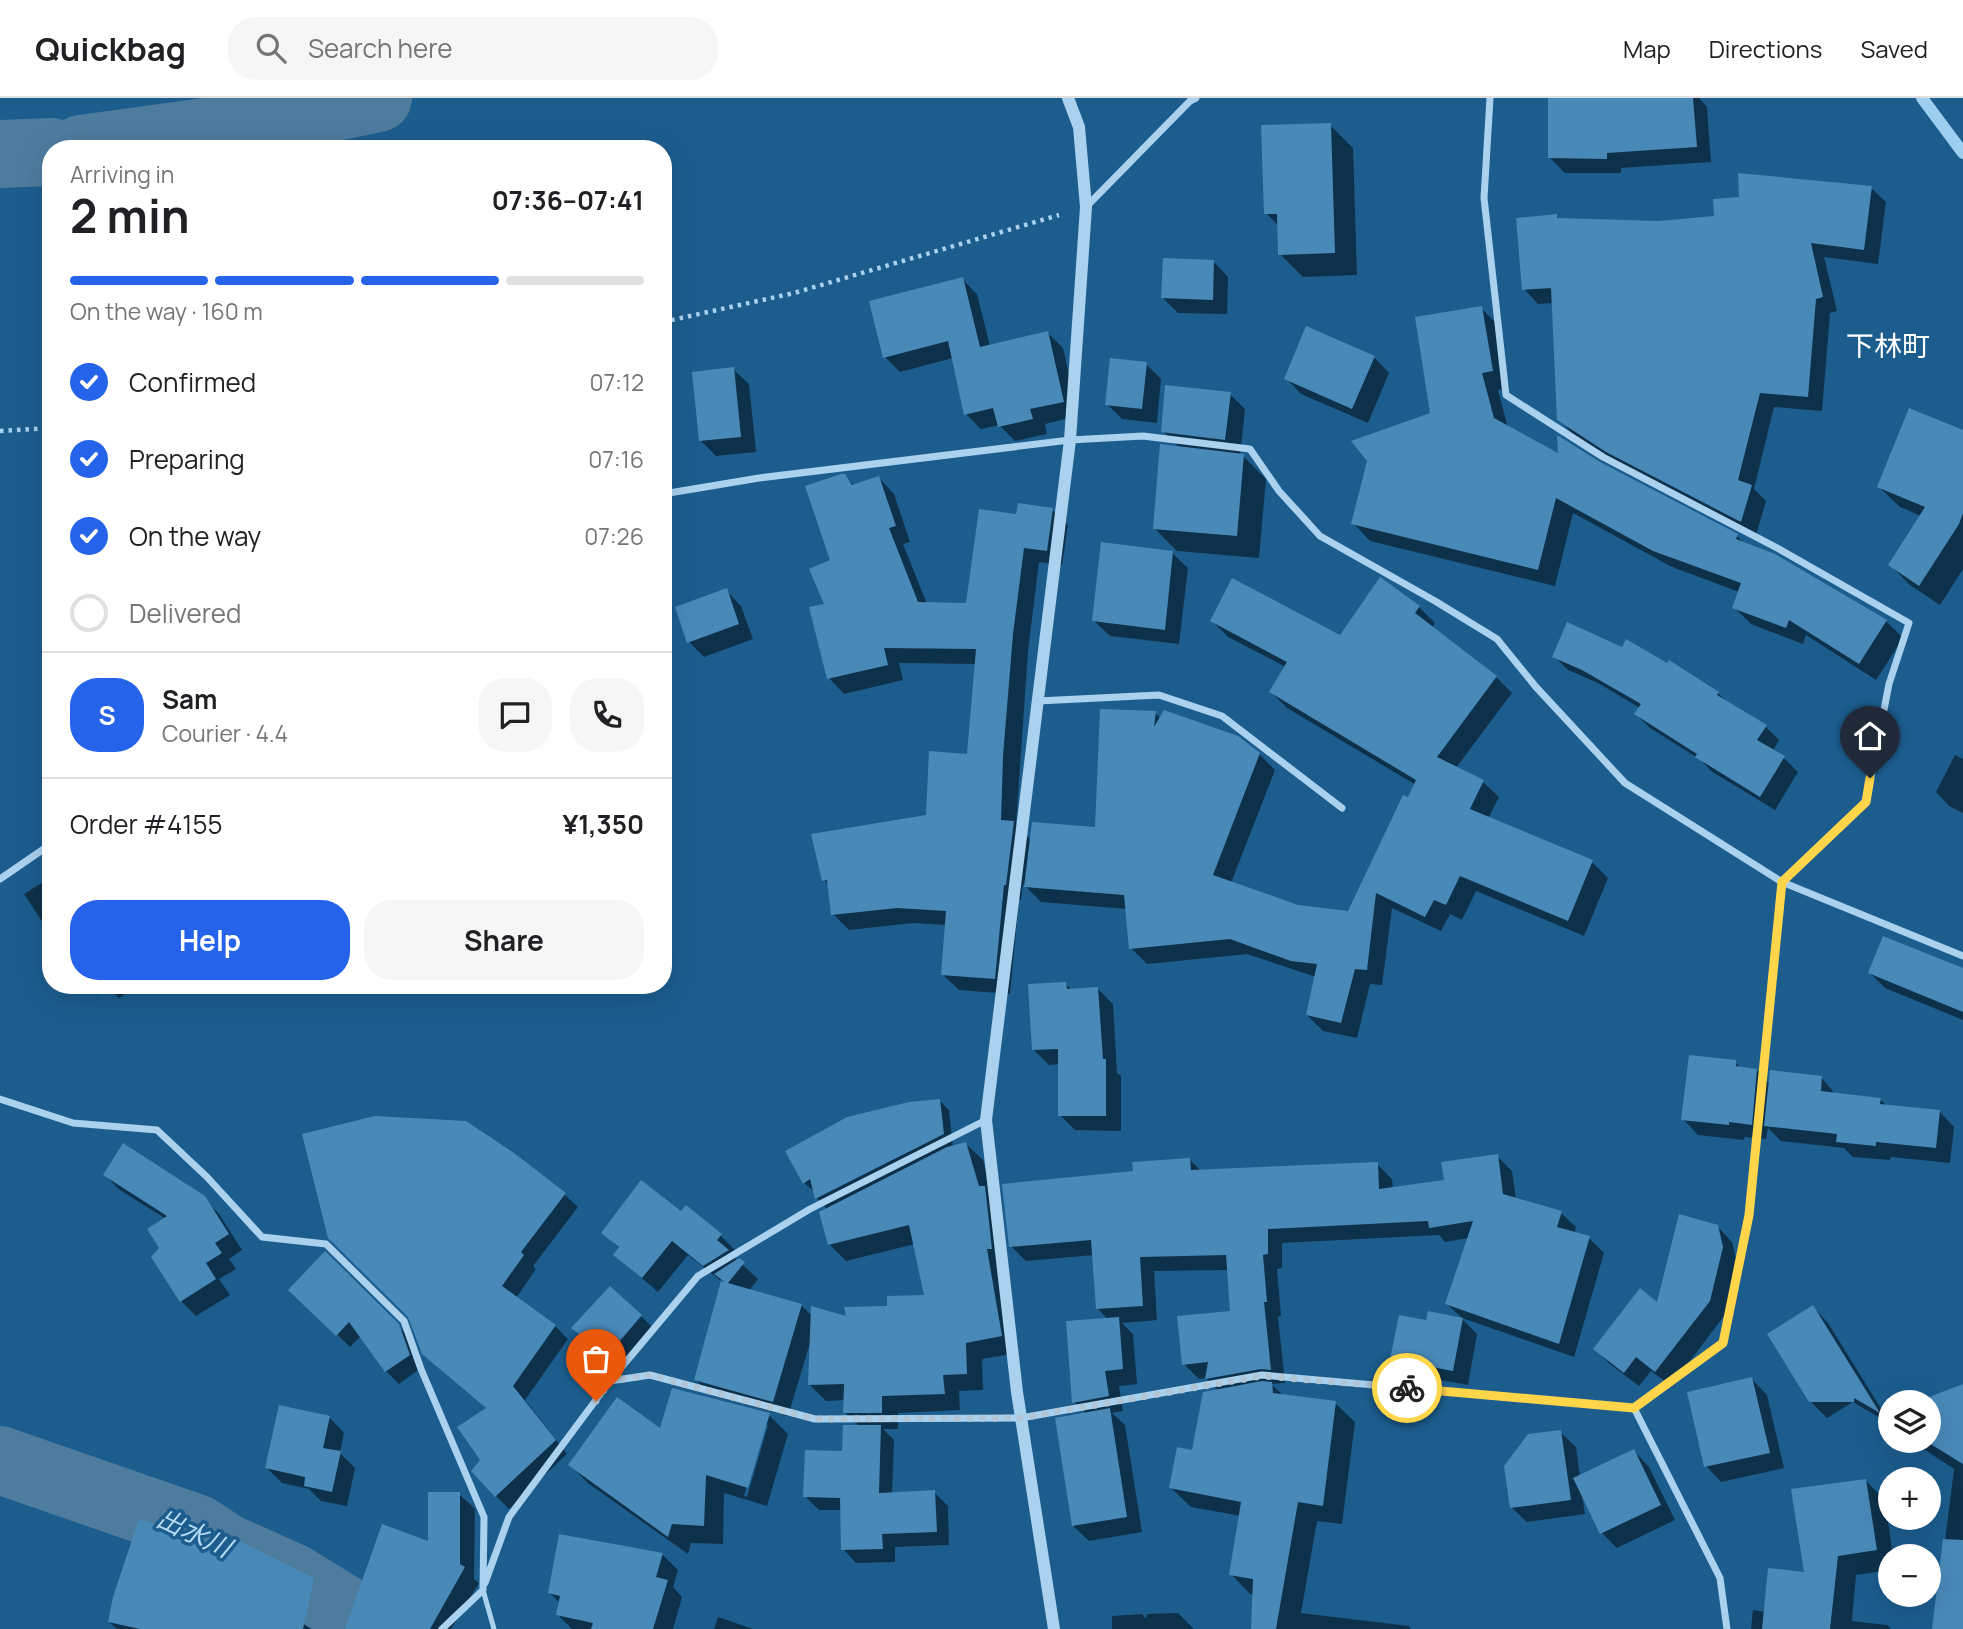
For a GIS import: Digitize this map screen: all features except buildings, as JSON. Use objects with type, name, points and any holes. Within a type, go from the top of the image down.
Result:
[{"type":"street","points":[[1054,1629],[1021,1418],[986,1120],[1070,440],[1086,206],[1079,127],[1068,98]]},
{"type":"street","points":[[1086,206],[1196,98]]},
{"type":"street","points":[[610,1381],[650,1375],[815,1419],[1021,1418],[1262,1376],[1634,1408],[1723,1343],[1749,1215],[1782,882],[1866,802],[1889,684],[1909,623],[1779,549],[1603,457],[1506,395],[1484,198],[1490,98]]},
{"type":"street","points":[[672,492],[758,478],[1070,440],[1143,436],[1250,449],[1279,491],[1320,536],[1497,639],[1536,687],[1625,783],[1782,882],[1963,956]]},
{"type":"street","points":[[1038,701],[1159,695],[1222,716],[1342,808]]},
{"type":"street","points":[[0,879],[42,850]]},
{"type":"street","points":[[0,1099],[73,1123],[156,1130],[207,1177],[262,1237],[326,1244],[404,1321],[421,1369],[484,1517],[483,1590]]},
{"type":"street","points":[[442,1629],[483,1590],[509,1517],[610,1381],[698,1276],[810,1209],[986,1120]]},
{"type":"street","points":[[1634,1408],[1720,1578],[1727,1629]]},
{"type":"lane","points":[[483,1590],[494,1629]]},
{"type":"path","points":[[672,320],[794,293],[1086,206]]},
{"type":"path","points":[[0,431],[42,429]]},
{"type":"waterway","points":[[147,140],[235,128],[378,98]]},
{"type":"waterway","points":[[1922,98],[1963,153]]},
{"type":"waterway","points":[[0,154],[42,152]]},
{"type":"waterway","name":"出水川","points":[[0,1460],[196,1528],[225,1547],[292,1577],[377,1629]]},
{"type":"way so far","points":[[596,1401],[610,1381],[650,1375],[815,1419],[1021,1418],[1262,1376],[1407,1388]]},
{"type":"district","name":"下林町","points":[[1888,346]]},
{"type":"route","points":[[1407,1388],[1634,1408],[1723,1343],[1749,1215],[1782,882],[1866,802],[1870,778]]}]
